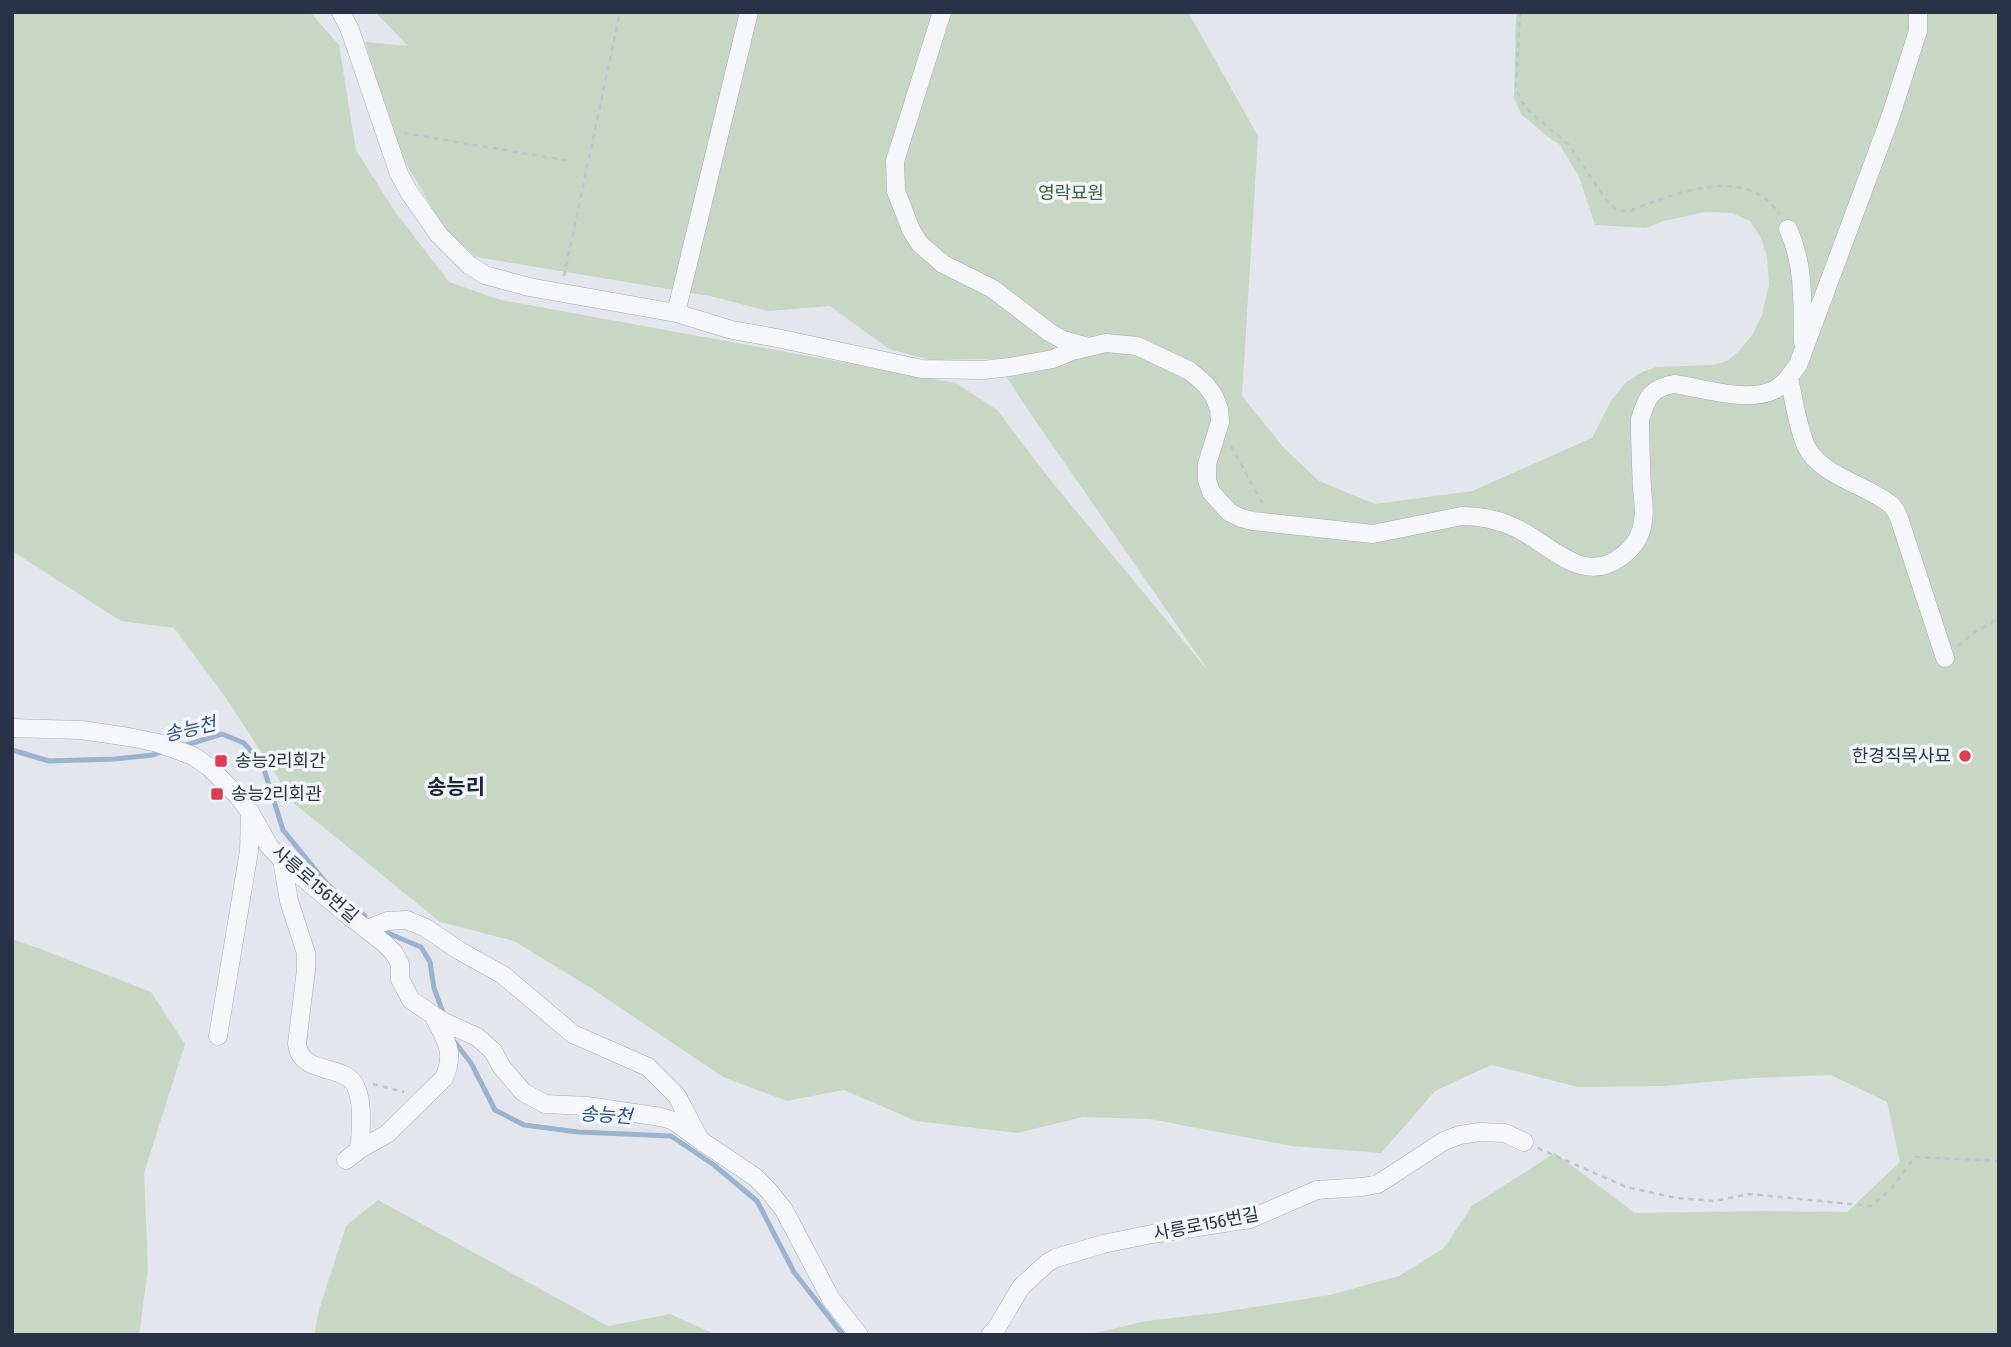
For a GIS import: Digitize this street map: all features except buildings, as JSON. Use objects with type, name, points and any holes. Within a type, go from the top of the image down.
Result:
[{"type":"street","points":[[341,12],[351,30],[399,174],[439,235],[469,265],[485,275],[529,287],[676,313],[742,332],[922,369],[1010,368],[1053,359],[1106,343],[1137,346],[1198,377],[1214,396],[1220,422],[1207,464],[1207,480],[1211,492],[1229,512],[1241,518],[1373,534],[1462,516],[1491,518],[1518,529],[1574,563],[1590,568],[1604,567],[1618,559],[1633,548],[1640,534],[1644,517],[1640,419],[1653,391],[1674,384],[1748,395],[1763,394],[1778,388],[1798,365],[1891,117],[1918,31],[1918,12]]},
{"type":"street","points":[[676,313],[749,12]]},
{"type":"street","points":[[942,12],[895,161],[896,191],[911,230],[920,244],[943,264],[993,289],[1063,340],[1088,347]]},
{"type":"street","points":[[1788,229],[1794,240],[1802,280],[1803,353]]},
{"type":"street","points":[[1789,378],[1797,418],[1813,456],[1825,468],[1891,505],[1899,518],[1945,658]]},
{"type":"street","name":"사릉로156번길","points":[[12,728],[81,730],[158,743],[193,756],[209,767],[250,812],[269,846],[282,860],[394,953],[400,964],[400,979],[411,1000],[437,1018],[478,1037],[493,1051],[501,1066],[523,1092],[545,1104],[587,1106],[674,1121],[755,1177],[784,1210],[831,1299],[859,1335]]},
{"type":"street","points":[[218,1036],[249,851],[250,812]]},
{"type":"street","points":[[282,860],[289,901],[306,953],[298,1052],[303,1060],[349,1078],[356,1086],[360,1100],[353,1155],[387,1135],[444,1078],[450,1057],[449,1048],[437,1018]]},
{"type":"street","name":"사릉로156번길","points":[[367,929],[387,920],[407,920],[426,928],[503,975],[573,1034],[648,1067],[677,1096],[700,1140]]},
{"type":"street","name":"사릉로156번길","points":[[990,1335],[1021,1287],[1056,1258],[1152,1234],[1250,1219],[1317,1190],[1378,1184],[1444,1141],[1460,1135],[1480,1132],[1505,1133],[1524,1142]]},
{"type":"path","points":[[561,293],[620,12]]},
{"type":"path","points":[[1520,12],[1516,89],[1521,102],[1569,145],[1606,200],[1615,208],[1632,210],[1694,189],[1742,187],[1760,194],[1772,203],[1788,229]]},
{"type":"path","points":[[384,130],[569,160]]},
{"type":"path","points":[[1231,445],[1261,502],[1278,524]]},
{"type":"path","points":[[1945,658],[1975,632],[1996,620],[1999,621]]},
{"type":"path","points":[[349,1078],[425,1097]]},
{"type":"path","points":[[1524,1142],[1626,1187],[1676,1198],[1716,1202],[1749,1194],[1871,1206],[1891,1189],[1915,1157],[1999,1161]]},
{"type":"green space","name":"영락묘원","points":[[12,12],[310,12],[339,45],[356,150],[394,210],[449,282],[501,300],[956,383],[997,410],[1048,477],[1210,673],[995,359],[930,360],[889,349],[830,306],[768,311],[710,296],[476,257],[443,227],[396,146],[365,42],[408,46],[375,12],[1188,12],[1258,136],[1242,396],[1284,448],[1319,481],[1375,504],[1472,491],[1592,438],[1611,401],[1626,382],[1656,367],[1712,365],[1727,361],[1753,334],[1762,315],[1769,285],[1767,256],[1761,238],[1750,221],[1732,213],[1705,212],[1646,228],[1595,225],[1579,177],[1560,145],[1521,114],[1514,98],[1514,12],[1999,12],[1999,1335],[1087,1335],[1146,1321],[1330,1295],[1399,1276],[1444,1248],[1472,1206],[1555,1153],[1635,1213],[1847,1212],[1900,1162],[1887,1102],[1831,1075],[1752,1078],[1664,1086],[1578,1087],[1491,1065],[1435,1091],[1381,1153],[1292,1146],[1150,1119],[1083,1117],[1017,1133],[916,1121],[844,1090],[787,1101],[723,1077],[591,988],[514,941],[440,922],[295,804],[226,698],[174,628],[121,621],[12,551]]},
{"type":"green space","points":[[12,939],[151,992],[185,1044],[144,1173],[148,1269],[139,1335],[12,1335]]},
{"type":"green space","points":[[378,1200],[608,1326],[670,1314],[717,1335],[314,1335],[319,1310],[346,1226]]},
{"type":"waterway","name":"송능천","points":[[183,746],[222,734],[244,743],[263,766],[283,830],[328,885],[365,916]]},
{"type":"waterway","name":"송능천","points":[[12,750],[49,761],[115,759],[153,755],[164,751]]},
{"type":"waterway","name":"송능천","points":[[385,932],[421,947],[430,962],[434,988],[444,1015]]},
{"type":"waterway","name":"송능천","points":[[454,1041],[471,1063],[495,1110],[524,1125],[578,1132],[671,1136],[714,1165],[757,1201],[794,1272],[843,1335]]},
{"type":"place","name":"한경직목사묘","points":[[1965,756]]},
{"type":"place","name":"송능2리회간","points":[[221,761]]},
{"type":"place","name":"송능2리회관","points":[[217,794]]},
{"type":"district","name":"송능리","points":[[456,787]]}]
